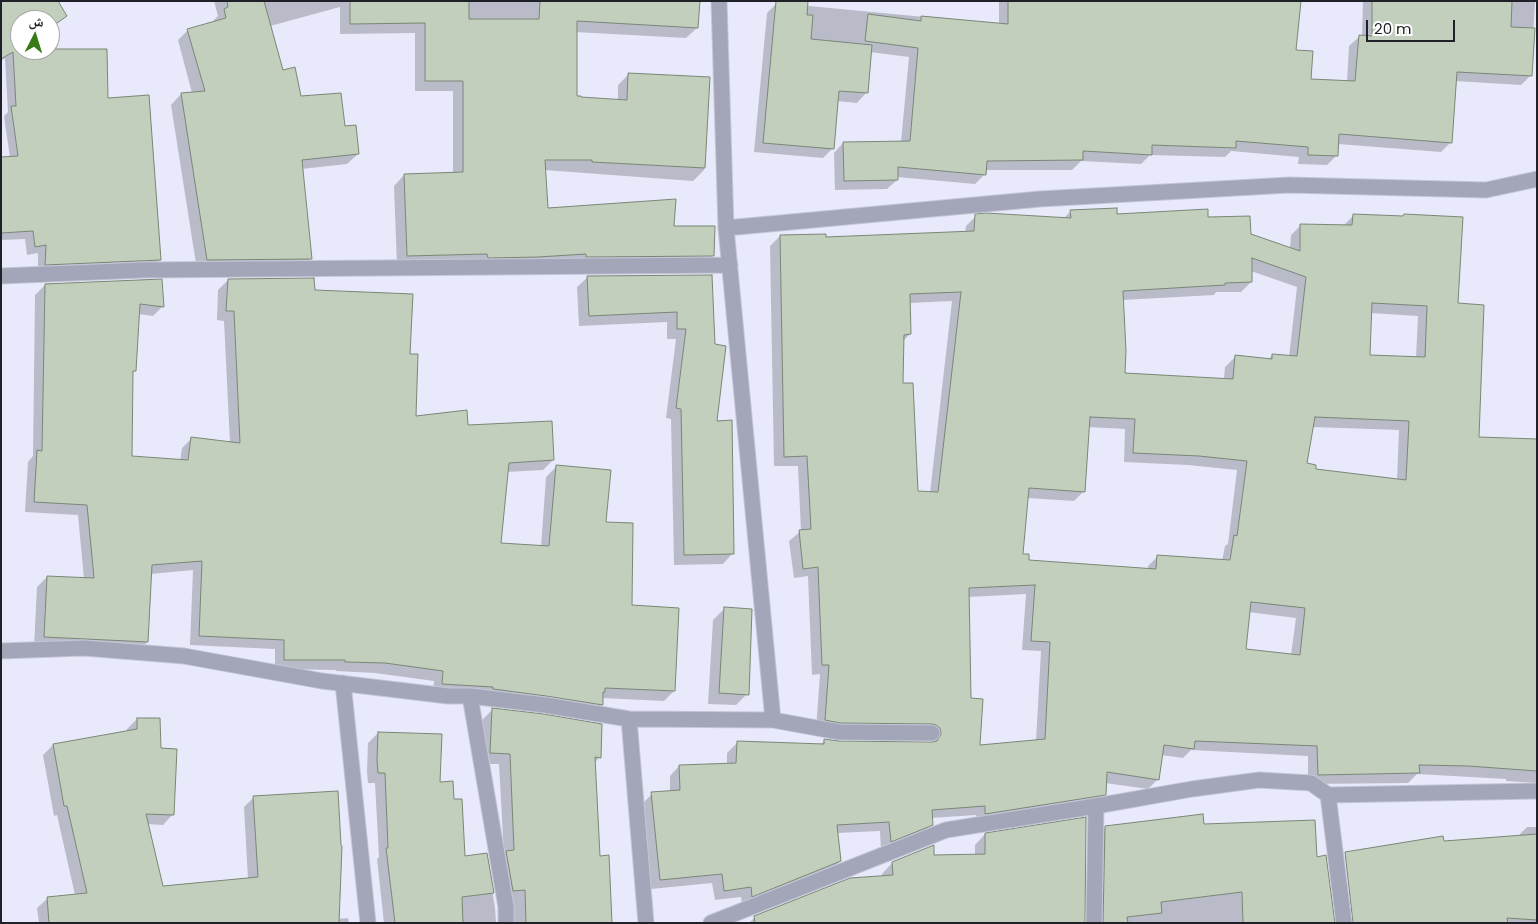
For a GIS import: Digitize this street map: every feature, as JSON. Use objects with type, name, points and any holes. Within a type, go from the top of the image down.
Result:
[{"type":"street","points":[[719,1],[726,228],[772,720]]},
{"type":"street","points":[[726,228],[1040,199],[1289,185],[1486,190],[1537,179]]},
{"type":"street","points":[[1,276],[145,270],[730,265]]},
{"type":"street","points":[[1,651],[84,648],[184,656],[322,681],[448,696],[470,696],[545,704],[629,719],[772,720],[840,732],[932,733]]},
{"type":"street","points":[[343,683],[368,923]]},
{"type":"street","points":[[470,696],[506,907],[506,923]]},
{"type":"street","points":[[629,719],[646,923]]},
{"type":"street","points":[[711,923],[740,917],[946,830],[1192,789],[1259,780],[1311,783],[1328,795],[1537,791]]},
{"type":"street","points":[[1328,795],[1344,923]]},
{"type":"street","points":[[1094,923],[1096,806]]},
{"type":"building","points":[[1,1],[58,1],[67,16],[60,21],[60,10],[10,10],[10,54],[1,59]]},
{"type":"building","points":[[227,1],[264,1],[283,70],[295,67],[301,96],[341,93],[345,126],[356,125],[359,154],[302,160],[312,259],[207,260],[181,93],[205,91],[187,29],[226,18],[224,9],[228,7]]},
{"type":"building","points":[[350,1],[469,1],[469,19],[539,19],[540,1],[700,1],[698,28],[577,21],[577,96],[627,100],[628,73],[710,77],[705,168],[592,162],[592,160],[545,160],[548,208],[676,199],[674,226],[715,226],[714,256],[586,257],[586,254],[488,258],[487,254],[407,256],[404,174],[463,172],[463,81],[425,81],[425,23],[350,24]]},
{"type":"building","points":[[776,1],[808,1],[807,15],[813,15],[811,39],[872,45],[868,93],[839,91],[834,149],[763,143]]},
{"type":"building","points":[[1008,1],[1301,1],[1296,50],[1313,51],[1311,79],[1355,81],[1359,35],[1372,36],[1372,1],[1512,1],[1511,27],[1535,28],[1532,76],[1457,72],[1452,143],[1339,134],[1338,156],[1308,155],[1308,147],[1236,141],[1236,148],[1152,145],[1152,155],[1083,151],[1083,160],[987,161],[986,175],[898,167],[898,180],[844,181],[843,142],[910,141],[918,48],[865,41],[868,14],[921,21],[921,16],[1008,24]]},
{"type":"building","points":[[60,49],[107,49],[108,98],[149,95],[161,260],[45,265],[46,245],[35,247],[33,231],[1,233],[1,157],[18,156],[11,106],[16,106],[13,60],[60,60]]},
{"type":"building","points":[[1117,208],[1117,214],[1208,209],[1208,217],[1250,216],[1251,234],[1300,251],[1300,224],[1352,225],[1353,214],[1463,217],[1458,303],[1484,305],[1479,437],[1537,439],[1537,771],[1419,765],[1420,773],[1318,775],[1317,746],[1195,741],[1194,749],[1164,745],[1159,780],[1107,772],[1106,795],[985,814],[985,806],[932,810],[933,825],[891,842],[889,822],[837,825],[841,861],[752,897],[751,887],[724,891],[722,874],[660,880],[651,792],[680,790],[679,765],[736,763],[737,741],[824,744],[824,739],[839,741],[932,742],[937,741],[941,734],[940,728],[932,724],[840,723],[825,720],[829,665],[822,665],[818,567],[803,569],[799,530],[811,529],[807,456],[784,457],[780,235],[826,234],[826,237],[974,231],[975,214],[1071,218],[1070,210]],"holes":[[[1252,258],[1306,277],[1297,356],[1272,354],[1272,359],[1235,355],[1233,379],[1125,373],[1126,351],[1123,291],[1252,282]],[[961,292],[938,492],[918,491],[913,383],[903,383],[904,335],[911,334],[910,294]],[[1372,303],[1427,306],[1425,357],[1370,355]],[[1090,417],[1135,419],[1133,453],[1199,456],[1247,461],[1237,536],[1234,535],[1230,560],[1157,555],[1156,569],[1029,560],[1029,554],[1023,554],[1029,488],[1085,492]],[[1315,417],[1409,421],[1406,480],[1316,469],[1316,465],[1307,463]],[[1035,585],[1031,641],[1050,642],[1045,739],[980,745],[983,699],[971,698],[969,588]],[[1251,602],[1305,608],[1300,655],[1246,649]]]},
{"type":"building","points":[[712,275],[715,344],[726,346],[717,421],[732,420],[734,554],[684,555],[681,409],[676,408],[686,329],[677,329],[677,312],[589,316],[587,276]]},
{"type":"building","points":[[314,278],[315,290],[413,294],[410,354],[418,354],[416,416],[467,410],[468,425],[552,421],[554,460],[509,463],[501,543],[549,546],[556,465],[611,470],[606,522],[633,523],[632,605],[679,608],[675,691],[605,688],[605,692],[603,692],[603,705],[493,689],[493,687],[442,684],[443,671],[385,663],[345,662],[345,660],[284,660],[284,640],[199,636],[202,561],[152,565],[148,642],[44,637],[47,576],[94,578],[87,505],[34,502],[37,450],[42,451],[45,284],[162,279],[164,307],[140,304],[136,371],[133,371],[132,456],[188,460],[191,437],[240,443],[234,311],[226,311],[228,279]]},
{"type":"building","points":[[724,607],[752,609],[749,695],[719,693]]},
{"type":"building","points":[[492,708],[544,714],[602,724],[601,758],[595,757],[600,856],[609,855],[612,923],[526,923],[525,890],[513,891],[506,851],[514,850],[510,754],[490,753]]},
{"type":"building","points":[[137,718],[160,718],[161,748],[177,749],[174,815],[146,814],[163,886],[258,877],[253,796],[338,791],[342,846],[339,923],[49,923],[47,897],[87,893],[67,806],[64,806],[53,744],[137,729]]},
{"type":"building","points":[[378,732],[442,734],[440,782],[453,781],[454,799],[462,799],[465,856],[487,853],[494,893],[462,897],[463,923],[395,923],[386,848],[388,848],[385,773],[378,773]]},
{"type":"building","points":[[1203,814],[1204,824],[1315,820],[1317,857],[1326,855],[1335,923],[1243,923],[1242,892],[1161,902],[1162,913],[1127,917],[1128,923],[1103,923],[1105,826]]},
{"type":"building","points":[[1086,817],[1085,923],[755,923],[754,916],[850,878],[893,875],[892,862],[934,845],[934,855],[985,854],[985,833]]},
{"type":"building","points":[[1537,834],[1537,920],[1507,918],[1508,923],[1353,923],[1345,852],[1443,836],[1444,841]]}]
